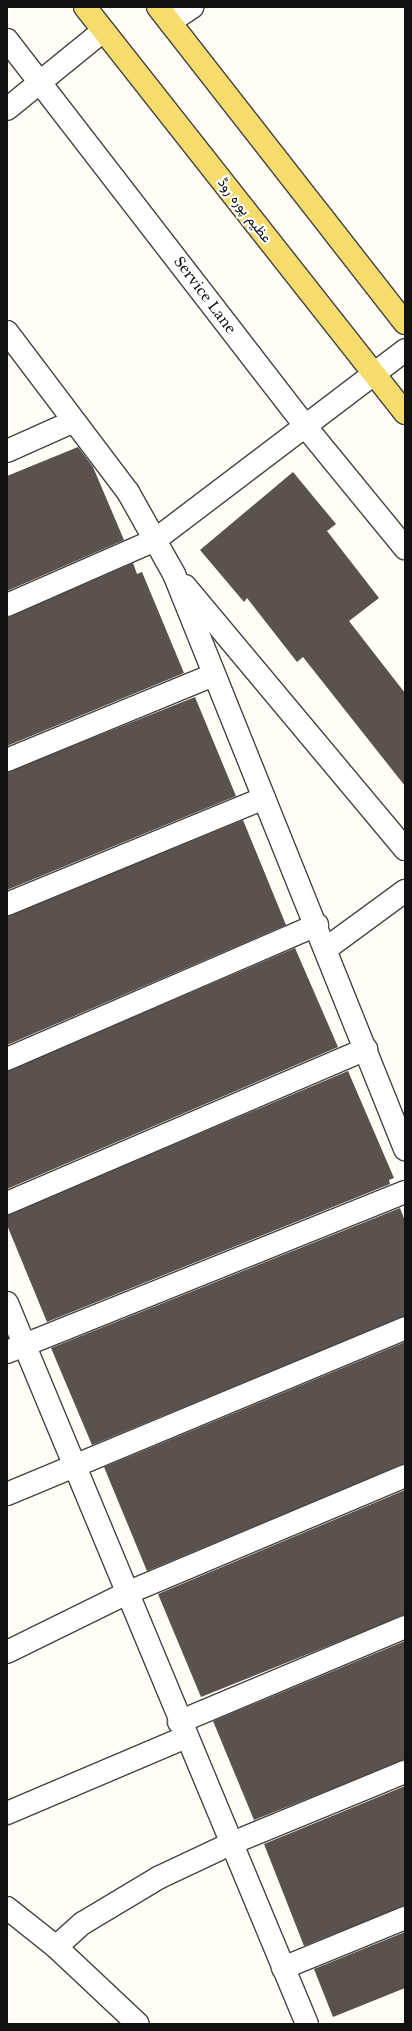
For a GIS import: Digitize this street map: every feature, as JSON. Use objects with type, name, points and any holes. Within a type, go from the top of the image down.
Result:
[{"type":"main road","name":"عظیم پورہ روڈ","points":[[85,7],[405,414]]},
{"type":"main road","points":[[164,14],[405,323]]},
{"type":"street","points":[[164,14],[192,7]]},
{"type":"street","points":[[7,108],[103,31]]},
{"type":"street","name":"Service Lane","points":[[7,40],[41,81],[305,426],[405,548]]},
{"type":"street","points":[[7,332],[128,492],[174,574],[212,675],[327,948],[405,1149]]},
{"type":"street","points":[[7,604],[155,540],[405,350]]},
{"type":"street","points":[[7,451],[74,421]]},
{"type":"street","points":[[174,574],[405,849]]},
{"type":"street","points":[[7,760],[212,675]]},
{"type":"street","points":[[7,904],[264,798]]},
{"type":"street","points":[[327,948],[405,891]]},
{"type":"street","points":[[7,1059],[317,925]]},
{"type":"street","points":[[7,1203],[366,1049]]},
{"type":"street","points":[[16,1348],[405,1192]]},
{"type":"street","points":[[7,1303],[16,1348],[74,1464],[230,1844],[307,2024]]},
{"type":"street","points":[[7,1494],[74,1464],[405,1328]]},
{"type":"street","points":[[7,1652],[127,1593],[405,1476]]},
{"type":"street","points":[[7,1813],[405,1627]]},
{"type":"street","points":[[56,1947],[83,1923],[122,1897],[230,1844],[405,1772]]},
{"type":"street","points":[[7,1908],[56,1947],[138,2024]]},
{"type":"street","points":[[283,1968],[405,1918]]},
{"type":"building","points":[[78,447],[93,467],[124,540],[7,591],[7,476]]},
{"type":"building","points":[[293,472],[336,524],[327,531],[379,598],[349,621],[405,693],[405,786],[303,657],[297,662],[247,598],[244,602],[200,550]]},
{"type":"building","points":[[133,563],[137,574],[142,572],[184,673],[7,746],[7,617]]},
{"type":"building","points":[[195,697],[236,796],[7,890],[7,772]]},
{"type":"building","points":[[243,820],[286,925],[7,1045],[7,916]]},
{"type":"building","points":[[295,948],[338,1047],[7,1189],[7,1071]]},
{"type":"building","points":[[348,1071],[394,1178],[389,1180],[390,1184],[47,1322],[7,1225],[7,1215]]},
{"type":"building","points":[[400,1208],[405,1221],[405,1316],[92,1445],[51,1348]]},
{"type":"building","points":[[405,1342],[405,1464],[147,1571],[104,1467]]},
{"type":"building","points":[[405,1490],[405,1615],[201,1697],[158,1594]]},
{"type":"building","points":[[405,1641],[405,1760],[254,1820],[213,1721]]},
{"type":"building","points":[[405,1786],[405,1906],[304,1946],[264,1844]]},
{"type":"building","points":[[405,1932],[405,1988],[333,2017],[314,1969]]}]
